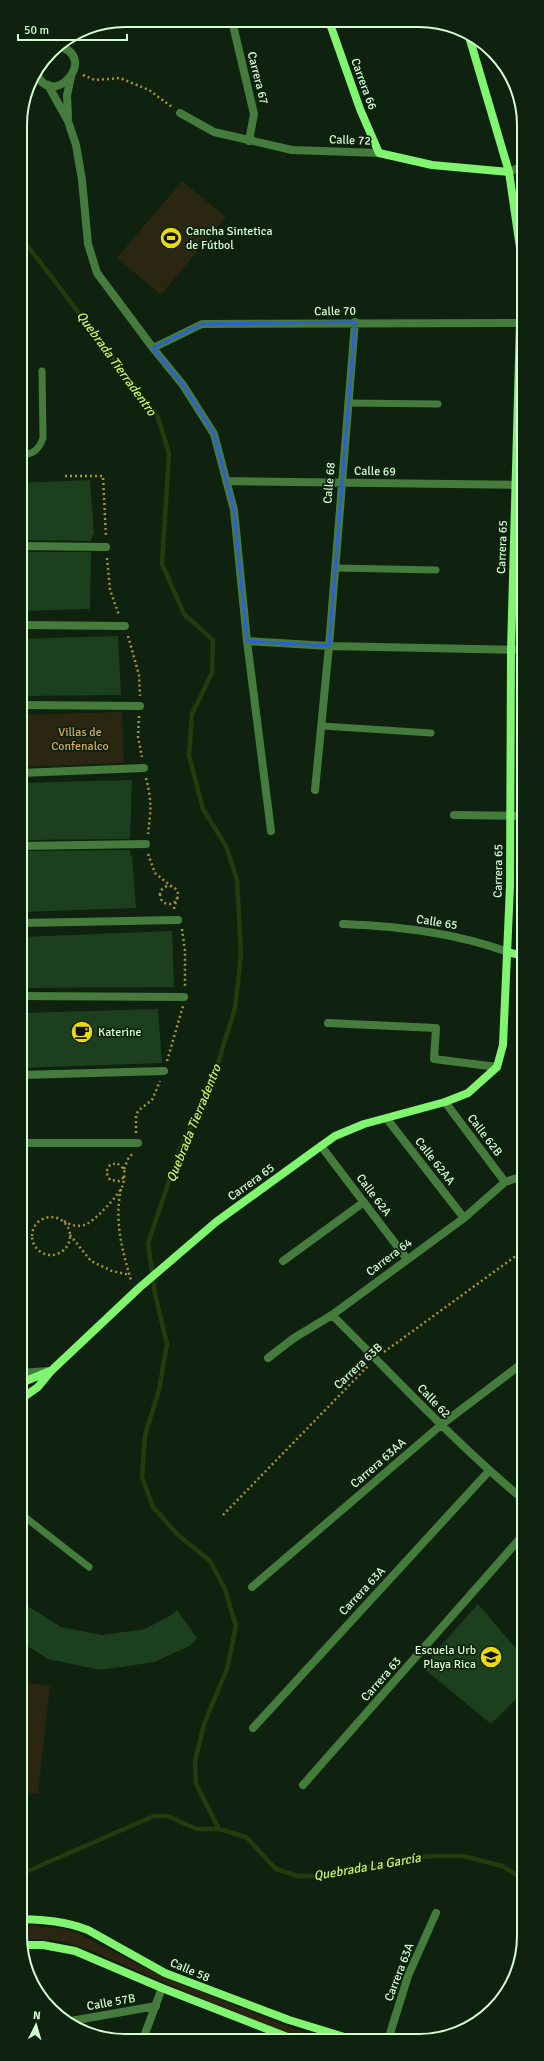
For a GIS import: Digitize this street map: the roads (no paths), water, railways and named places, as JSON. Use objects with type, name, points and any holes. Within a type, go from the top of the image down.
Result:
[{"type":"main road","name":"Carrera 66","points":[[331,27],[360,109],[379,153]]},
{"type":"main road","name":"Carrera 65","points":[[471,42],[509,172],[517,219]]},
{"type":"main road","name":"Calle 72","points":[[379,153],[432,164],[509,172]]},
{"type":"main road","name":"Carrera 65","points":[[27,1395],[38,1387],[51,1371],[136,1291],[216,1222],[321,1146],[336,1136],[364,1124],[387,1119],[445,1102],[468,1093],[497,1067],[503,1045],[508,952],[511,650],[517,540]]},
{"type":"main road","name":"Calle 65","points":[[508,952],[517,954]]},
{"type":"main road","name":"Carrera 65","points":[[27,1381],[51,1371]]},
{"type":"main road","name":"Calle 58","points":[[27,1919],[48,1920],[76,1925],[88,1930],[152,1966],[178,1978],[289,2020],[334,2034]]},
{"type":"main road","points":[[28,1945],[43,1945],[76,1951],[162,1988],[280,2034]]},
{"type":"street","name":"Carrera 67","points":[[233,27],[254,114],[249,141]]},
{"type":"street","points":[[64,49],[74,58],[73,74],[67,95],[68,121]]},
{"type":"street","points":[[40,78],[42,81],[48,84],[61,85],[73,74]]},
{"type":"street","points":[[48,84],[68,121],[76,145],[82,180],[88,244],[97,273],[153,348],[183,385],[214,434],[234,510],[247,641],[271,831]]},
{"type":"street","name":"Calle 72","points":[[180,113],[214,132],[292,150],[379,153]]},
{"type":"street","name":"Calle 72","points":[[509,172],[517,169]]},
{"type":"street","name":"Calle 70","points":[[153,348],[202,324],[355,322],[517,323]]},
{"type":"street","name":"Calle 68","points":[[316,790],[355,322]]},
{"type":"street","name":"Calle 69","points":[[226,481],[517,485]]},
{"type":"street","points":[[27,546],[106,547]]},
{"type":"street","points":[[27,624],[125,626]]},
{"type":"street","points":[[247,641],[329,646],[517,650]]},
{"type":"street","points":[[27,705],[140,706]]},
{"type":"street","points":[[27,773],[144,768]]},
{"type":"street","points":[[454,815],[517,816]]},
{"type":"street","points":[[27,846],[146,844]]},
{"type":"street","points":[[27,923],[178,920]]},
{"type":"street","name":"Calle 65","points":[[343,924],[385,926],[431,932],[480,941],[508,952]]},
{"type":"street","points":[[27,996],[184,997]]},
{"type":"street","points":[[328,1023],[436,1028],[434,1058],[497,1067]]},
{"type":"street","points":[[27,1075],[164,1071]]},
{"type":"street","name":"Calle 62B","points":[[445,1102],[505,1182]]},
{"type":"street","name":"Calle 62AA","points":[[387,1119],[464,1218]]},
{"type":"street","points":[[27,1143],[138,1143]]},
{"type":"street","name":"Calle 62A","points":[[321,1146],[407,1259]]},
{"type":"street","name":"Carrera 64","points":[[268,1358],[294,1338],[332,1315],[464,1218],[505,1182],[517,1178]]},
{"type":"street","points":[[283,1261],[364,1202]]},
{"type":"street","name":"Calle 62","points":[[332,1315],[441,1425],[489,1471],[517,1494]]},
{"type":"street","name":"Carrera 63AA","points":[[252,1587],[441,1425],[517,1367]]},
{"type":"street","points":[[27,1372],[51,1371]]},
{"type":"street","name":"Carrera 63A","points":[[252,1728],[489,1471]]},
{"type":"street","name":"Carrera 63","points":[[303,1785],[517,1542]]},
{"type":"street","name":"Carrera 63A","points":[[390,2034],[408,1976],[436,1913]]},
{"type":"street","points":[[146,2034],[162,1988]]},
{"type":"street","name":"Calle 57B","points":[[76,2020],[156,2006]]},
{"type":"lane","points":[[27,454],[35,452],[40,446],[43,438],[42,371]]},
{"type":"lane","points":[[348,403],[438,404]]},
{"type":"lane","points":[[335,568],[436,570]]},
{"type":"lane","points":[[322,726],[431,733]]},
{"type":"lane","points":[[27,1519],[89,1567]]},
{"type":"waterway","name":"Quebrada Tierradentro","points":[[27,245],[157,415],[169,453],[162,564],[184,614],[213,640],[212,673],[192,714],[189,756],[203,809],[226,846],[237,880],[241,954],[235,1008],[211,1086],[180,1149],[148,1243],[155,1294],[167,1344],[159,1390],[145,1435],[142,1477],[153,1507],[178,1535],[210,1561],[225,1589],[236,1626],[227,1669],[204,1724],[195,1761],[196,1784],[219,1829]]},
{"type":"waterway","name":"Quebrada La García","points":[[27,1871],[154,1816],[167,1816],[197,1829],[219,1829],[246,1837],[276,1869],[298,1876],[320,1876],[428,1856],[463,1856],[502,1866],[517,1875]]},
{"type":"place","name":"Cancha Sintetica de Fútbol","points":[[171,238]]},
{"type":"place","name":"Katerine","points":[[82,1032]]},
{"type":"place","name":"Escuela Urb Playa Rica","points":[[491,1657]]},
{"type":"park label","name":"Villas de Confenalco","points":[[80,739]]}]
